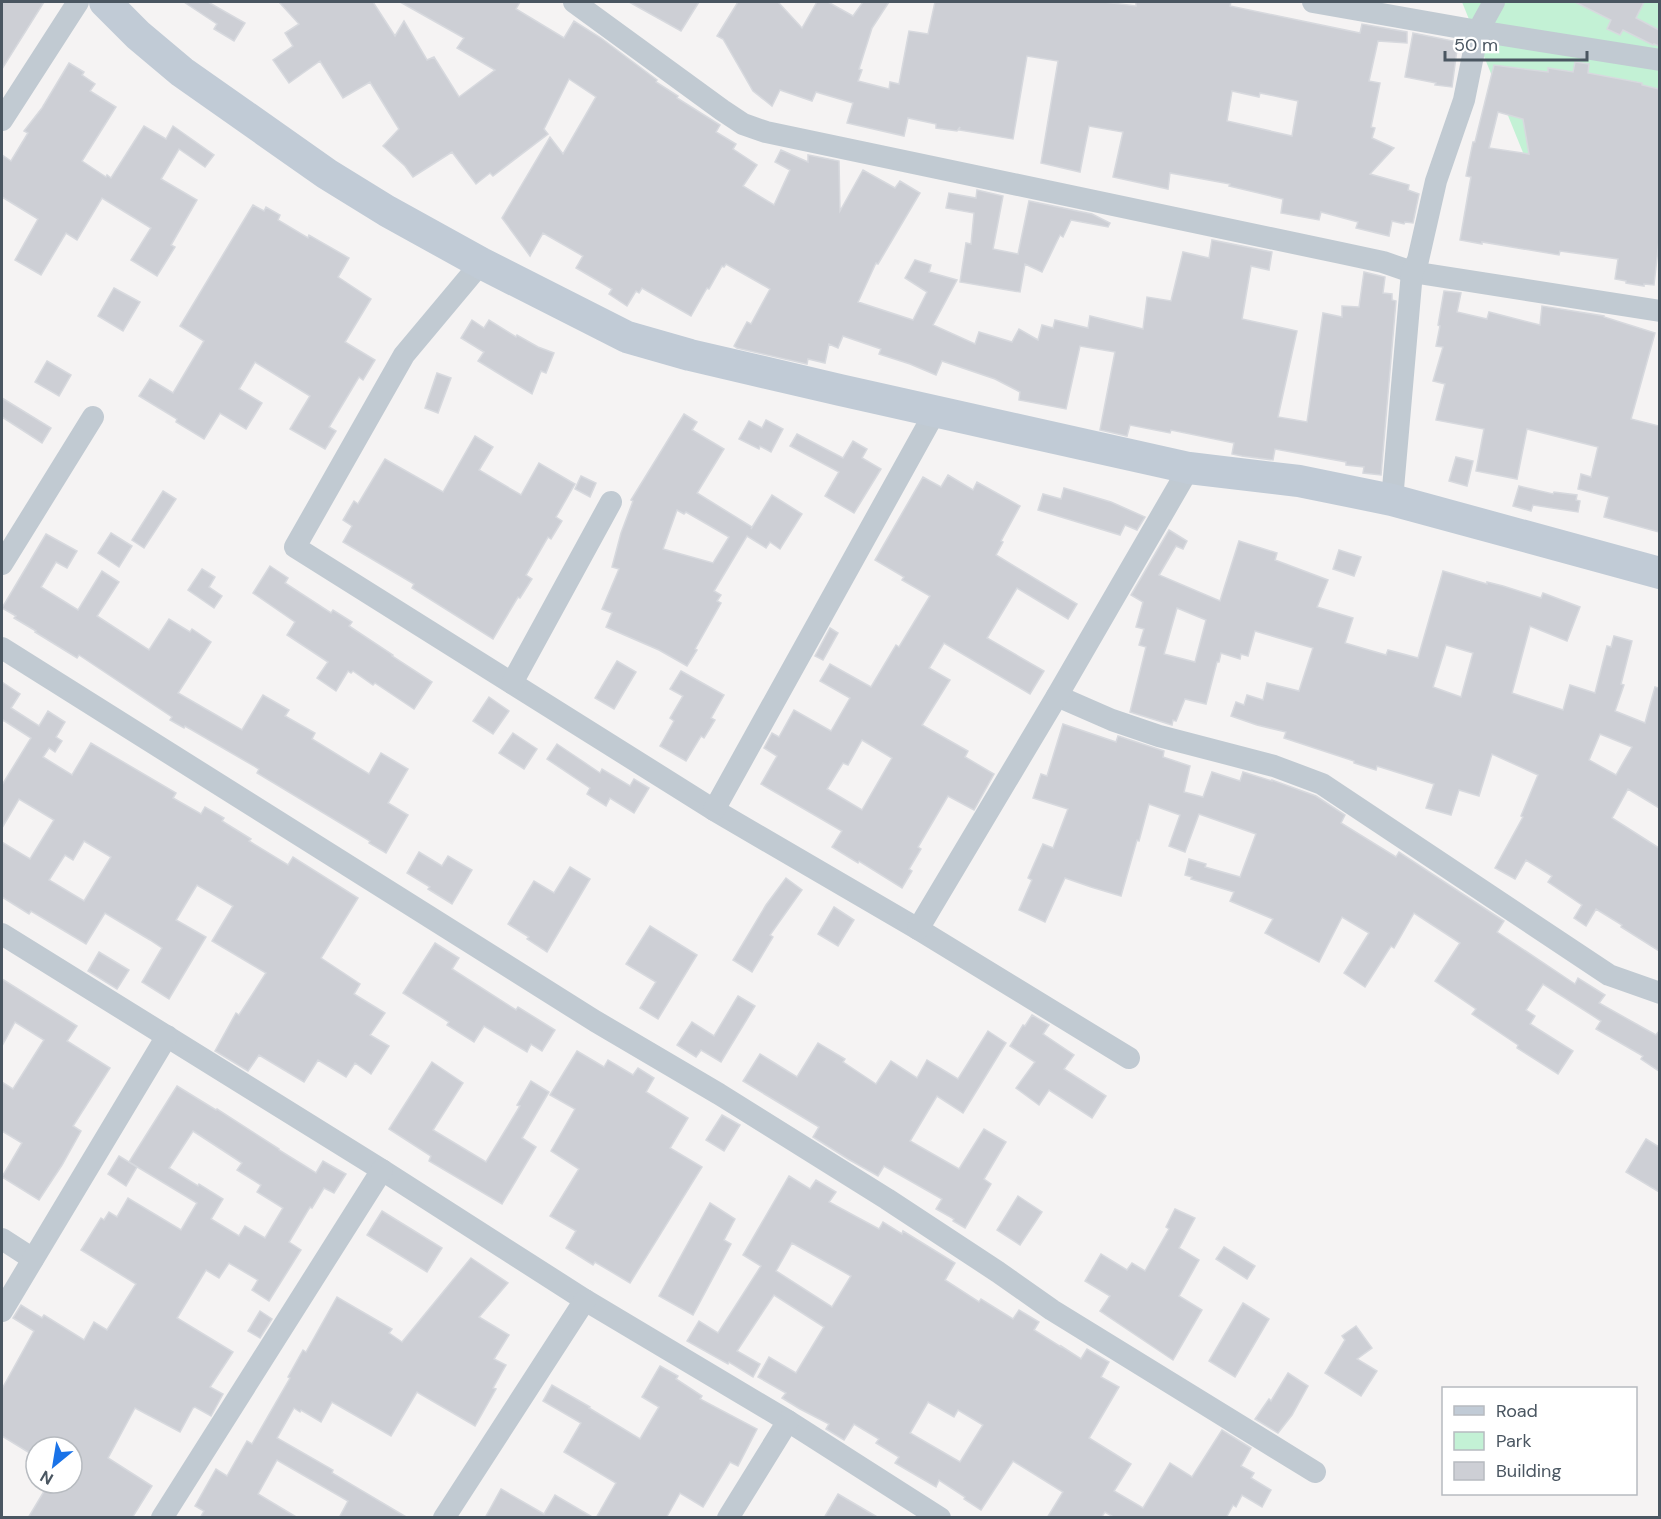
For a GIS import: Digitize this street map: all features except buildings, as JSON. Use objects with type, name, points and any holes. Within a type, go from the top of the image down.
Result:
[{"type":"street","points":[[2,120],[78,2]]},
{"type":"street","points":[[105,2],[138,35],[182,72],[327,174],[387,212],[627,337],[690,355],[1189,468],[1299,481],[1392,500],[1659,573]]},
{"type":"street","points":[[574,2],[722,110],[743,124],[766,132],[1383,262],[1412,272],[1659,311]]},
{"type":"street","points":[[1313,2],[1659,60]]},
{"type":"street","points":[[1392,500],[1412,272],[1418,260],[1436,181],[1464,100],[1478,31],[1494,2]]},
{"type":"street","points":[[482,263],[404,355],[295,547],[714,810],[918,929],[1129,1058]]},
{"type":"street","points":[[714,810],[935,412]]},
{"type":"street","points":[[2,564],[93,417]]},
{"type":"street","points":[[918,929],[1189,468]]},
{"type":"street","points":[[512,683],[611,502]]},
{"type":"street","points":[[2,648],[595,1021],[719,1094],[887,1199],[1062,1316],[1315,1472]]},
{"type":"street","points":[[1057,696],[1112,720],[1159,736],[1274,766],[1322,784],[1609,975],[1659,993]]},
{"type":"street","points":[[2,934],[382,1170],[585,1300],[788,1421],[940,1518]]},
{"type":"street","points":[[2,1311],[167,1036]]},
{"type":"street","points":[[162,1518],[382,1170]]},
{"type":"street","points":[[2,1239],[33,1259]]},
{"type":"street","points":[[444,1518],[585,1300]]},
{"type":"street","points":[[728,1518],[788,1421]]},
{"type":"green space","points":[[1462,2],[1659,2],[1659,187],[1554,229]]}]
